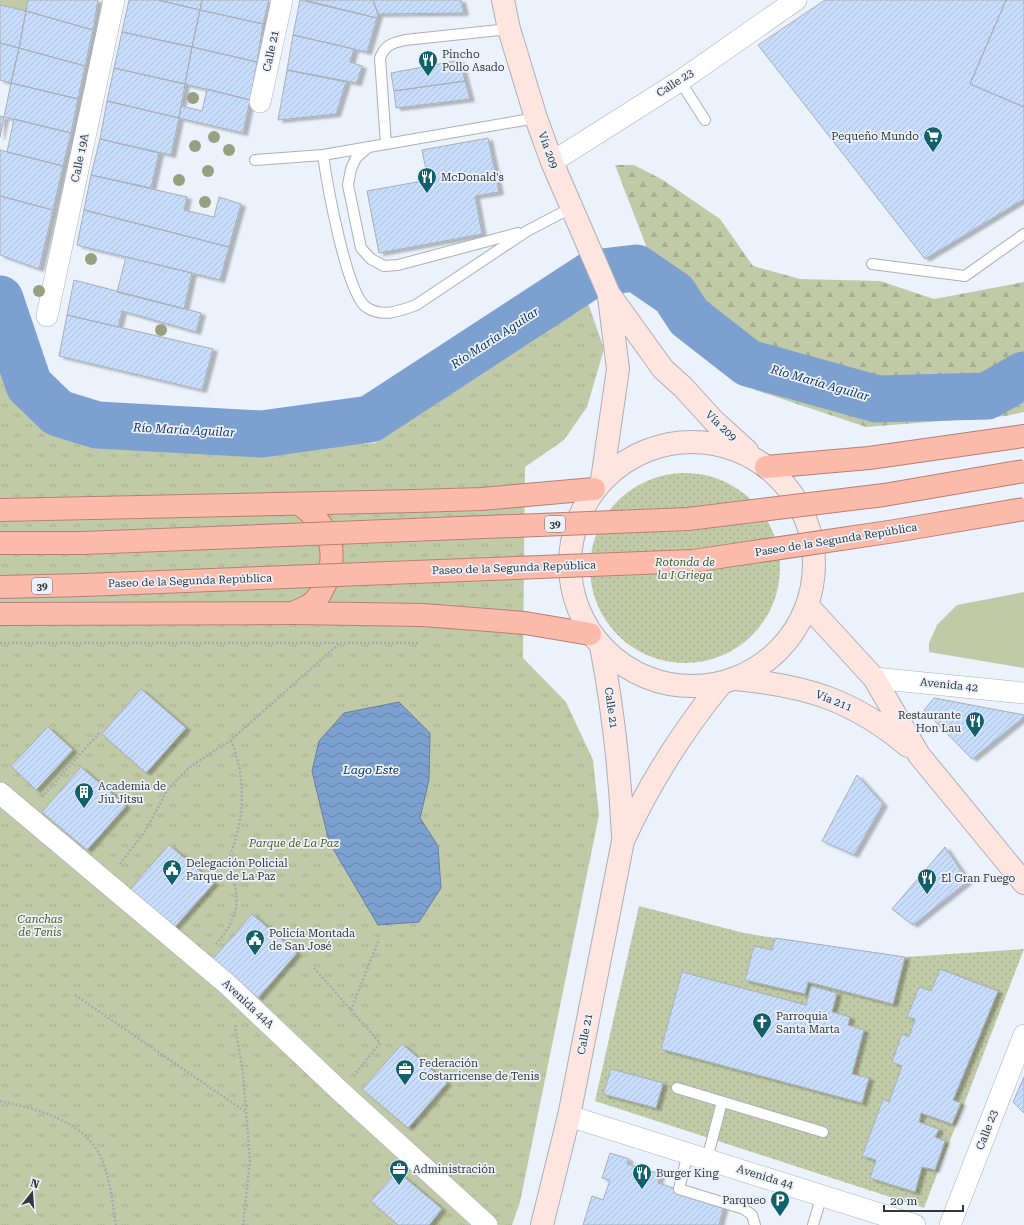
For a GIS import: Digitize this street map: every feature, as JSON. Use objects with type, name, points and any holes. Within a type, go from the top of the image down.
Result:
[{"type":"highway","points":[[764,465],[869,458],[1024,436]]},
{"type":"highway","name":"39","points":[[0,544],[83,543],[688,519],[884,495],[1024,471]]},
{"type":"highway","points":[[0,510],[301,505],[481,499],[598,484]]},
{"type":"highway","points":[[294,613],[317,599],[323,591],[332,566],[331,549],[328,537],[316,518],[301,505]]},
{"type":"highway","name":"Paseo de la Segunda República","points":[[0,587],[693,561],[895,531],[1024,509]]},
{"type":"highway","points":[[0,614],[294,613],[423,615],[481,618],[525,623],[595,640]]},
{"type":"main road","name":"Vía 209","points":[[503,0],[509,29],[536,118],[575,218],[609,294],[663,369],[683,387],[714,421],[764,465]]},
{"type":"main road","name":"Vía 209","points":[[598,484],[618,369],[609,294]]},
{"type":"main road","points":[[678,442],[707,442],[735,450],[764,465],[787,487],[803,512],[812,539],[815,568],[808,606],[792,637],[767,662],[728,682],[694,687],[668,685],[643,677],[620,664],[595,640],[574,599],[568,560],[576,523],[598,484],[624,462],[644,452],[678,442]]},
{"type":"main road","name":"Vía 211","points":[[808,606],[874,678],[919,755],[1024,883]]},
{"type":"main road","name":"Calle 21","points":[[595,640],[608,685],[618,755],[623,841]]},
{"type":"main road","name":"Vía 211","points":[[728,682],[777,683],[816,693],[847,705],[888,729],[919,755]]},
{"type":"main road","name":"Calle 21","points":[[542,1225],[569,1116],[623,841],[638,808],[675,743],[728,682]]},
{"type":"street","name":"Calle 19A","points":[[47,316],[114,0]]},
{"type":"street","name":"Calle 21","points":[[260,102],[282,0]]},
{"type":"street","name":"Calle 23","points":[[552,162],[680,81],[796,0]]},
{"type":"street","name":"Avenida 42","points":[[874,678],[1024,693]]},
{"type":"street","name":"Avenida 44A","points":[[0,793],[228,984],[340,1091],[487,1225]]},
{"type":"street","name":"Calle 23","points":[[950,1225],[1024,1035]]},
{"type":"street","name":"Avenida 44","points":[[569,1116],[915,1225]]},
{"type":"lane","points":[[386,144],[380,58],[383,50],[390,44],[405,40],[509,29]]},
{"type":"lane","points":[[680,81],[705,120]]},
{"type":"lane","points":[[256,160],[323,155],[536,118]]},
{"type":"lane","points":[[367,148],[356,158],[351,169],[348,185],[362,248],[371,259],[384,266],[398,265],[575,218]]},
{"type":"lane","points":[[323,155],[326,181],[337,230],[356,294],[366,307],[380,313],[398,312],[416,305],[527,231]]},
{"type":"lane","points":[[872,264],[965,276],[1024,234]]},
{"type":"lane","points":[[677,1088],[823,1132]]},
{"type":"lane","points":[[722,1102],[697,1156],[679,1189],[744,1209],[752,1215],[755,1225]]},
{"type":"lane","points":[[814,1225],[822,1195]]},
{"type":"path","points":[[106,882],[146,830],[168,789],[191,766],[231,740],[340,642]]},
{"type":"path","points":[[0,643],[418,643]]},
{"type":"path","points":[[26,815],[100,732]]},
{"type":"path","points":[[201,962],[223,936],[234,915],[237,900],[235,884],[227,862],[234,846],[242,809],[242,778],[231,740]]},
{"type":"path","points":[[351,1010],[378,939]]},
{"type":"path","points":[[314,968],[380,1043],[340,1091]]},
{"type":"path","points":[[75,995],[246,1113]]},
{"type":"path","points":[[234,1021],[243,1073],[250,1161],[243,1225]]},
{"type":"path","points":[[0,1101],[29,1107],[62,1121],[82,1133],[97,1150],[105,1168],[116,1225]]},
{"type":"green space","points":[[0,0],[28,0],[26,11],[0,5]]},
{"type":"green space","points":[[615,165],[634,165],[663,180],[720,219],[753,266],[800,279],[880,281],[934,299],[1024,282],[1024,412],[1005,416],[866,427],[755,390],[669,313],[645,243]]},
{"type":"green space","name":"Parque de La Paz","points":[[587,300],[604,349],[587,407],[564,440],[525,467],[523,658],[566,702],[593,760],[599,815],[520,1202],[512,1225],[0,1225],[0,352],[12,390],[43,422],[81,438],[265,450],[375,443]]},
{"type":"green space","name":"Rotonda de la I Griega","points":[[676,473],[694,473],[713,477],[730,484],[752,501],[764,515],[773,532],[780,559],[780,577],[773,604],[764,621],[752,635],[730,652],[713,659],[694,663],[676,663],[657,659],[640,652],[618,635],[606,621],[594,596],[590,577],[590,559],[594,540],[601,523],[618,501],[632,489],[657,477]]},
{"type":"green space","points":[[1024,592],[1024,668],[929,652],[929,643],[937,625],[957,605]]},
{"type":"green space","points":[[639,906],[744,933],[775,938],[772,950],[754,946],[745,980],[805,994],[808,982],[893,1004],[905,957],[1024,949],[924,1208],[595,1101]],"holes":[[[682,972],[806,1005],[811,986],[837,993],[832,1012],[848,1025],[864,1030],[852,1074],[661,1049]]]},
{"type":"water","name":"Lago Este","points":[[399,702],[430,733],[429,780],[420,818],[438,846],[441,888],[419,922],[378,925],[329,842],[312,771],[319,741],[344,713]]},
{"type":"building","points":[[28,0],[98,0],[93,30],[26,11]]},
{"type":"building","points":[[129,0],[158,0],[200,10],[192,47],[122,32]]},
{"type":"building","points":[[158,0],[202,0],[200,10]]},
{"type":"building","points":[[202,0],[269,0],[263,24],[200,10]]},
{"type":"building","points":[[300,0],[377,18],[367,52],[293,35]]},
{"type":"building","points":[[305,0],[373,0],[378,14],[377,18]]},
{"type":"building","points":[[373,0],[461,0],[464,13],[378,14]]},
{"type":"building","name":"Pequeño Mundo","points":[[825,0],[1006,0],[970,84],[1024,107],[1024,199],[925,259],[758,45]]},
{"type":"building","points":[[1006,0],[1024,0],[1024,107],[970,84]]},
{"type":"building","points":[[0,5],[26,11],[19,48],[0,43]]},
{"type":"building","points":[[200,10],[263,24],[257,62],[192,47]]},
{"type":"building","points":[[26,11],[93,30],[85,66],[19,48]]},
{"type":"building","points":[[122,32],[192,47],[185,84],[114,68]]},
{"type":"building","points":[[293,35],[354,49],[350,62],[362,66],[357,83],[287,70]]},
{"type":"building","points":[[0,43],[19,48],[11,83],[0,80]]},
{"type":"building","points":[[192,47],[257,62],[250,100],[185,84]]},
{"type":"building","points":[[19,48],[85,66],[78,99],[11,83]]},
{"type":"building","name":"Pincho Pollo Asado","points":[[460,60],[465,81],[394,91],[391,73]]},
{"type":"building","points":[[114,68],[185,84],[179,118],[107,101]]},
{"type":"building","points":[[287,70],[346,82],[336,114],[278,120]]},
{"type":"building","points":[[465,81],[470,99],[396,108],[394,91]]},
{"type":"building","points":[[11,83],[78,99],[71,133],[4,117]]},
{"type":"building","points":[[207,89],[250,100],[243,133],[179,118],[181,106],[202,111]]},
{"type":"building","points":[[107,101],[179,118],[171,155],[100,139]]},
{"type":"building","points":[[0,116],[4,117],[0,137]]},
{"type":"building","points":[[14,119],[71,133],[63,166],[7,152]]},
{"type":"building","name":"McDonald's","points":[[488,138],[499,192],[475,196],[482,234],[379,253],[367,191],[428,180],[422,150]]},
{"type":"building","points":[[100,139],[159,153],[151,188],[91,175]]},
{"type":"building","points":[[0,150],[63,166],[53,210],[0,196]]},
{"type":"building","points":[[91,175],[187,197],[184,210],[214,217],[219,197],[241,204],[229,247],[84,210]]},
{"type":"building","points":[[0,196],[53,210],[39,269],[0,255]]},
{"type":"building","points":[[84,210],[229,247],[220,280],[77,245]]},
{"type":"building","points":[[126,257],[192,273],[184,309],[117,292]]},
{"type":"building","points":[[74,280],[201,313],[196,332],[122,311],[118,327],[67,315]]},
{"type":"building","points":[[67,315],[213,349],[202,390],[59,356]]},
{"type":"building","points":[[141,689],[186,728],[146,773],[102,734]]},
{"type":"building","name":"Restaurante Hon Lau","points":[[934,698],[1024,715],[1024,717],[972,759],[924,710]]},
{"type":"building","points":[[48,727],[73,750],[36,790],[11,766]]},
{"type":"building","name":"Academia de Jiu Jitsu","points":[[81,767],[126,806],[87,850],[42,812]]},
{"type":"building","points":[[857,775],[883,804],[854,855],[822,841]]},
{"type":"building","name":"Delegación Policial Parque de La Paz","points":[[169,845],[214,883],[174,928],[130,889]]},
{"type":"building","name":"El Gran Fuego","points":[[945,847],[968,881],[913,925],[892,909]]},
{"type":"building","name":"Policía Montada de San José","points":[[252,914],[297,953],[258,998],[213,959]]},
{"type":"building","points":[[775,938],[905,957],[893,1004],[808,982],[805,994],[745,980],[754,946],[772,950]]},
{"type":"building","points":[[940,969],[998,991],[953,1100],[961,1103],[952,1124],[921,1113],[919,1122],[939,1129],[935,1137],[945,1141],[935,1170],[922,1167],[915,1192],[870,1178],[876,1160],[862,1156],[883,1099],[889,1102],[902,1066],[892,1062],[902,1034],[909,1037],[915,1019],[907,1017],[919,987],[931,991]]},
{"type":"building","name":"Parroquia Santa Marta","points":[[682,972],[806,1005],[811,986],[837,993],[832,1012],[850,1017],[848,1025],[864,1030],[852,1074],[869,1078],[862,1103],[661,1049]]},
{"type":"building","name":"Federación Costarricense de Tenis","points":[[402,1044],[447,1083],[408,1128],[362,1089]]},
{"type":"building","points":[[611,1069],[663,1083],[656,1108],[603,1094]]},
{"type":"building","points":[[1024,1077],[1024,1113],[1013,1102]]},
{"type":"building","name":"Burger King","points":[[610,1153],[629,1159],[627,1164],[660,1174],[658,1183],[724,1205],[719,1225],[583,1225],[592,1196],[603,1200],[610,1180],[602,1178]]},
{"type":"building","name":"Administración","points":[[397,1171],[442,1209],[429,1225],[398,1225],[371,1201]]},
{"type":"waterway","name":"Río María Aguilar","points":[[0,299],[29,385],[58,413],[97,425],[262,434],[370,419],[594,273],[636,268],[674,294],[689,317],[748,363],[877,399],[987,396],[1024,375]]},
{"type":"place","name":"Pincho Pollo Asado","points":[[428,77]]},
{"type":"place","name":"Pequeño Mundo","points":[[933,153]]},
{"type":"place","name":"McDonald's","points":[[427,194]]},
{"type":"place","name":"Restaurante Hon Lau","points":[[975,738]]},
{"type":"place","name":"Academia de Jiu Jitsu","points":[[84,809]]},
{"type":"place","name":"Delegación Policial Parque de La Paz","points":[[172,886]]},
{"type":"place","name":"El Gran Fuego","points":[[927,895]]},
{"type":"place","name":"Policía Montada de San José","points":[[255,956]]},
{"type":"place","name":"Parroquia Santa Marta","points":[[762,1039]]},
{"type":"place","name":"Federación Costarricense de Tenis","points":[[405,1086]]},
{"type":"place","name":"Administración","points":[[399,1186]]},
{"type":"place","name":"Burger King","points":[[642,1190]]},
{"type":"place","name":"Parqueo","points":[[780,1217]]},
{"type":"park label","name":"Canchas de Tenis","points":[[40,925]]}]
